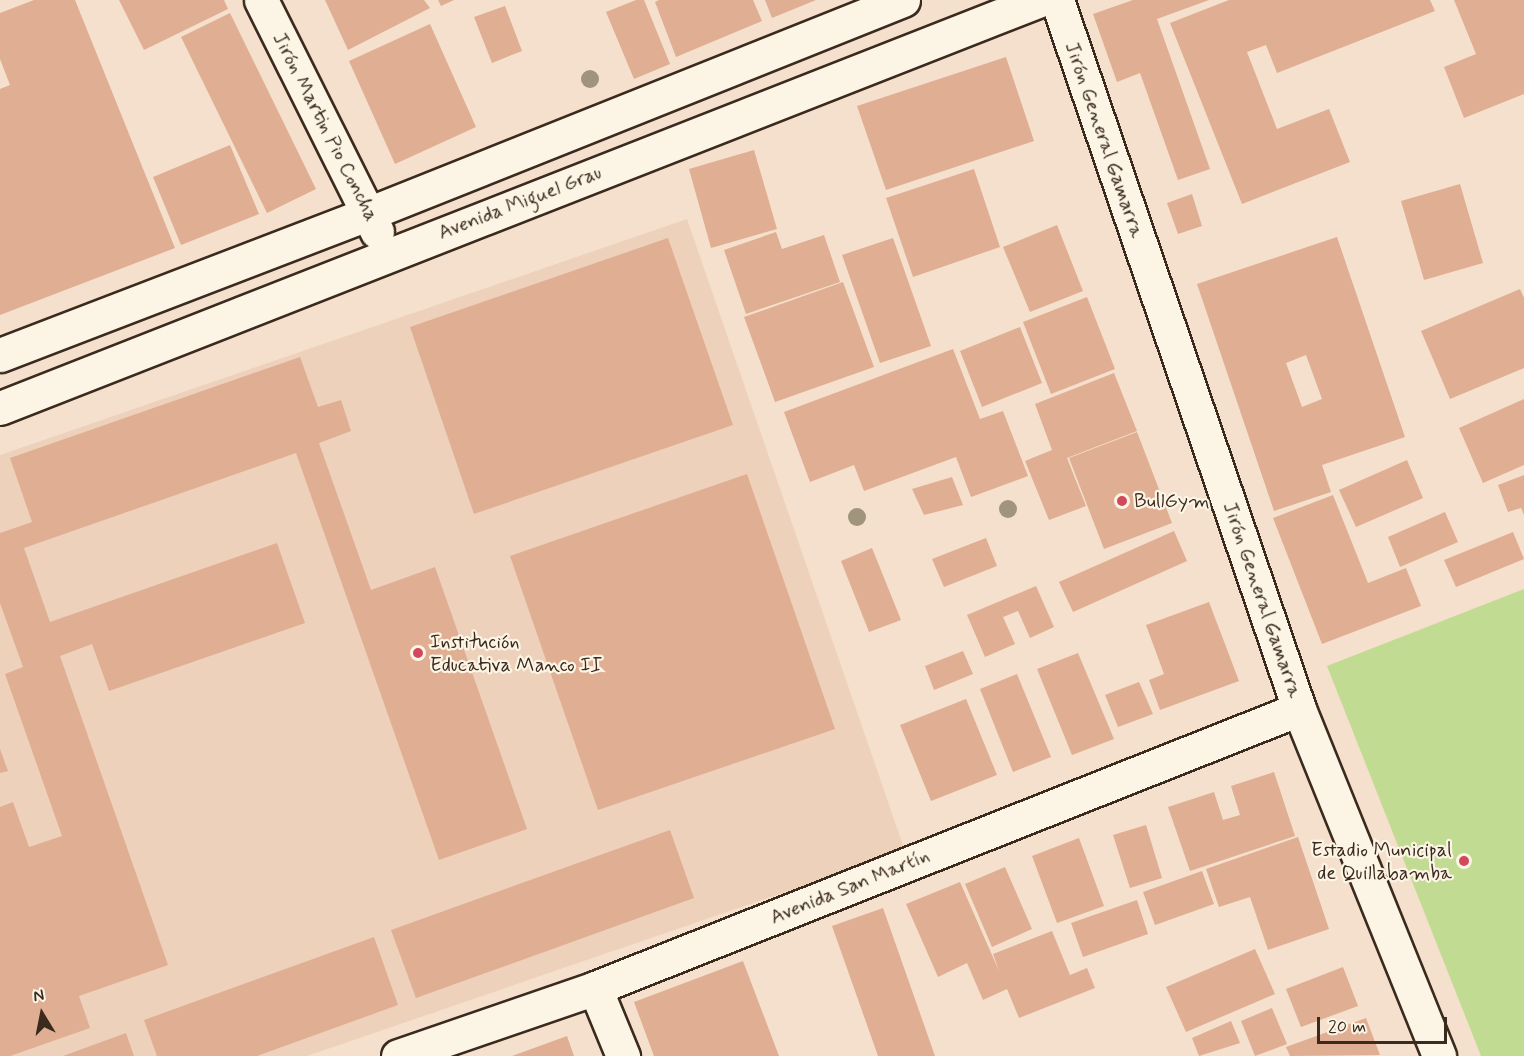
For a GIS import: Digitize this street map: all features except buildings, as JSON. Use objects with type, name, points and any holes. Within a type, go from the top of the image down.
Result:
[{"type":"street","name":"Jirón Martin Pio Concha","points":[[261,0],[370,213],[385,256]]},
{"type":"street","points":[[0,355],[370,213],[903,0]]},
{"type":"street","name":"Avenida Miguel Grau","points":[[0,408],[1040,0]]},
{"type":"street","name":"Jirón General Gamarra","points":[[1057,0],[1299,709],[1439,1056]]},
{"type":"street","name":"Avenida San Martín","points":[[398,1056],[595,988],[1299,709]]},
{"type":"street","points":[[595,988],[623,1056]]},
{"type":"shaded area","name":"Institución Educativa Manco II","points":[[687,219],[905,851],[307,1056],[0,1056],[0,455]]},
{"type":"green space","name":"Estadio Municipal de Quillabamba","points":[[1524,589],[1524,1056],[1481,1056],[1327,666]]},
{"type":"place","name":"BullGym","points":[[1122,501]]},
{"type":"place","name":"Institución Educativa Manco II","points":[[418,653]]},
{"type":"place","name":"Estadio Municipal de Quillabamba","points":[[1464,861]]}]
